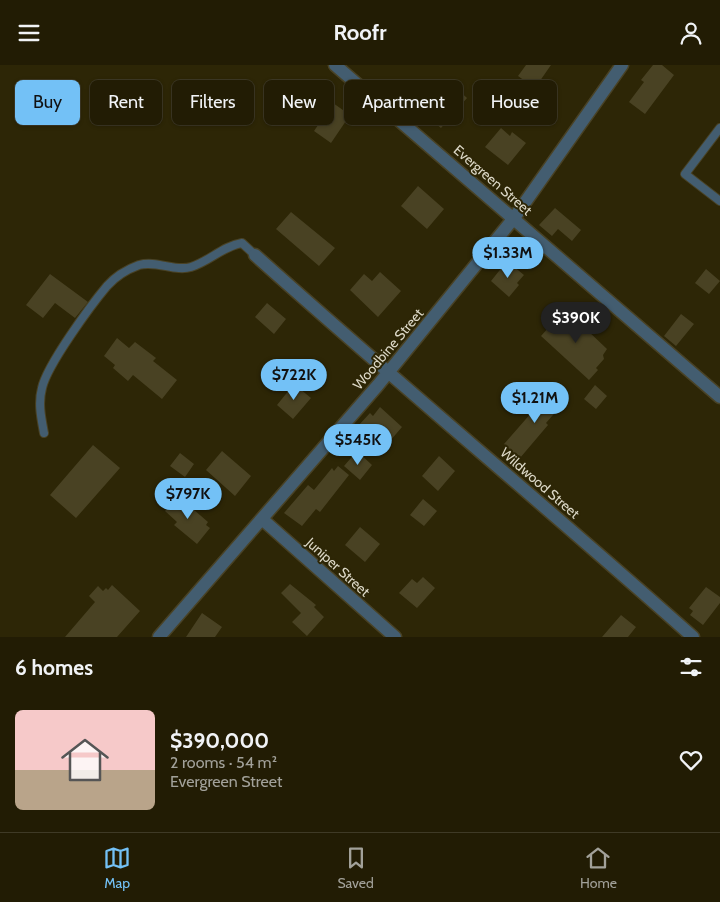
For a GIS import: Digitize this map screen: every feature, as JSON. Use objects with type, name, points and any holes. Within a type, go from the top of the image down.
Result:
[{"type":"street","name":"Evergreen Street","points":[[335,65],[720,397]]},
{"type":"street","name":"Woodbine Street","points":[[159,637],[387,373],[514,218],[622,65]]},
{"type":"street","name":"Wildwood Street","points":[[255,255],[387,373],[546,506],[693,637]]},
{"type":"street","name":"Juniper Street","points":[[262,519],[395,637]]},
{"type":"lane","points":[[720,128],[685,174],[720,201]]},
{"type":"lane","points":[[44,433],[39,401],[47,372],[108,285],[126,271],[141,265],[156,264],[184,269],[194,266],[212,258],[229,245],[242,243],[255,255]]},
{"type":"building","points":[[526,65],[551,65],[541,80],[524,80],[518,76]]},
{"type":"building","points":[[653,65],[662,65],[674,75],[645,114],[629,102],[644,82],[641,80]]},
{"type":"building","points":[[463,94],[467,98],[463,103]]},
{"type":"building","points":[[334,104],[344,111],[344,124],[331,143],[314,131],[318,125],[334,125]]},
{"type":"building","points":[[501,128],[510,136],[512,132],[526,143],[508,165],[485,147]]},
{"type":"building","points":[[418,186],[444,209],[427,229],[401,206]]},
{"type":"building","points":[[555,208],[581,230],[572,241],[558,229],[552,236],[539,225]]},
{"type":"building","points":[[291,212],[335,248],[319,266],[276,229]]},
{"type":"building","points":[[507,261],[524,275],[517,283],[519,285],[509,297],[491,281]]},
{"type":"building","points":[[706,269],[720,281],[709,294],[695,283]]},
{"type":"building","points":[[380,272],[401,291],[378,317],[350,290],[364,274],[372,281]]},
{"type":"building","points":[[50,274],[88,302],[75,318],[55,303],[43,318],[26,305]]},
{"type":"building","points":[[267,303],[286,319],[274,334],[255,317]]},
{"type":"building","points":[[565,309],[607,349],[603,355],[604,359],[596,368],[598,370],[589,380],[541,336]]},
{"type":"building","points":[[681,314],[694,324],[676,346],[664,336]]},
{"type":"building","points":[[117,338],[129,348],[135,342],[156,358],[153,361],[177,380],[162,399],[133,375],[128,381],[113,368],[115,365],[104,356]]},
{"type":"building","points":[[294,384],[311,398],[293,419],[277,405]]},
{"type":"building","points":[[595,385],[607,396],[596,409],[584,399]]},
{"type":"building","points":[[553,388],[566,400],[520,458],[504,444]]},
{"type":"building","points":[[380,407],[402,427],[390,441],[384,435],[372,448],[357,435],[362,430],[358,426],[370,413],[373,416]]},
{"type":"building","points":[[93,445],[120,468],[76,518],[50,495]]},
{"type":"building","points":[[222,451],[251,476],[235,496],[206,470]]},
{"type":"building","points":[[357,451],[372,465],[360,480],[344,466]]},
{"type":"building","points":[[180,453],[194,464],[185,477],[170,466]]},
{"type":"building","points":[[439,456],[455,471],[438,491],[422,476]]},
{"type":"building","points":[[338,466],[349,475],[320,512],[316,509],[302,526],[284,513],[308,485],[314,490],[332,468],[334,471]]},
{"type":"building","points":[[178,496],[208,522],[206,525],[210,528],[197,544],[174,525],[177,522],[165,511]]},
{"type":"building","points":[[423,499],[437,511],[424,526],[410,515]]},
{"type":"building","points":[[360,527],[380,544],[365,562],[345,545]]},
{"type":"building","points":[[423,577],[435,588],[417,608],[399,593],[412,579],[417,583]]},
{"type":"building","points":[[290,584],[316,605],[314,607],[324,617],[307,636],[292,622],[301,613],[281,593]]},
{"type":"building","points":[[112,585],[140,611],[117,637],[65,637],[95,602],[89,596],[98,586],[103,591],[106,588],[108,590]]},
{"type":"building","points":[[706,587],[720,597],[720,603],[703,625],[690,615],[693,611],[689,608]]},
{"type":"building","points":[[202,613],[222,627],[215,637],[186,637]]},
{"type":"building","points":[[621,615],[636,627],[628,637],[602,637]]}]
